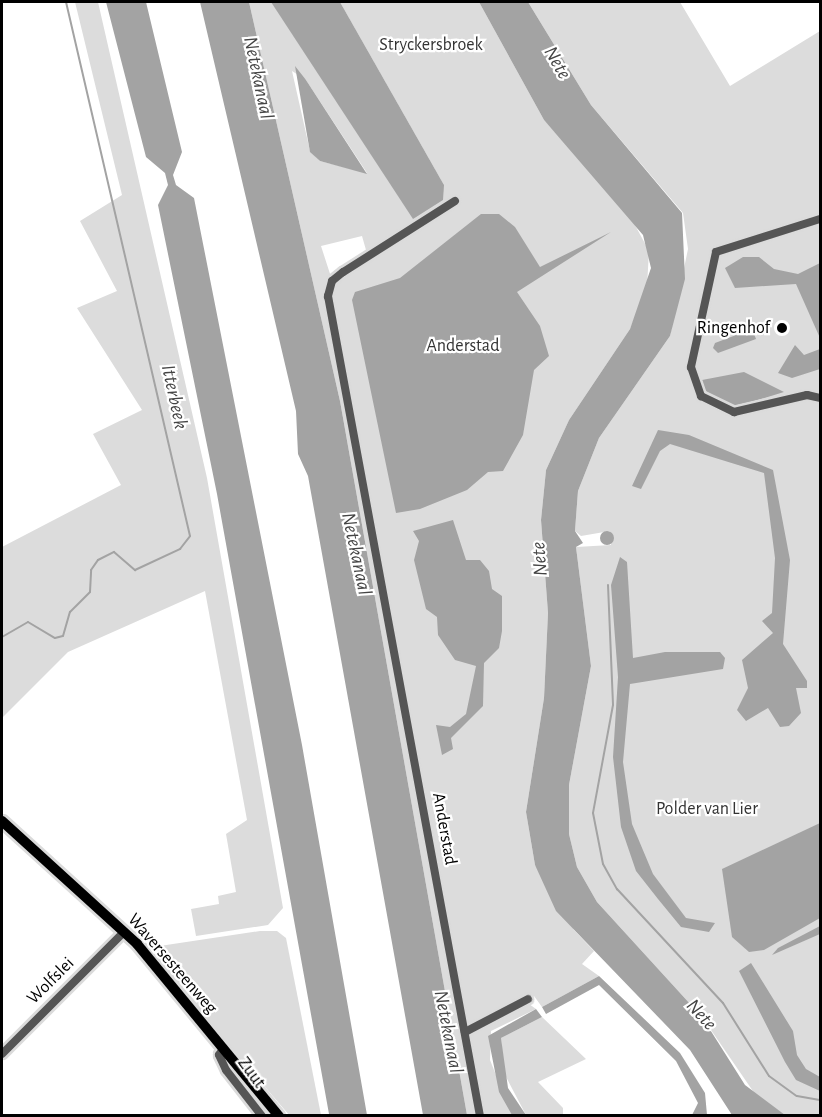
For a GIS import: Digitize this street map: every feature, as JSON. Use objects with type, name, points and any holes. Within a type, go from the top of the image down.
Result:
[{"type":"main road","name":"Waversesteenweg","points":[[2,821],[124,932],[279,1116]]},
{"type":"street","name":"Anderstad","points":[[455,201],[343,272],[332,281],[328,296],[480,1116]]},
{"type":"street","points":[[820,219],[716,252],[692,355],[695,389],[734,412],[807,395],[820,398]]},
{"type":"street","name":"Wolfslei","points":[[2,1054],[124,932]]},
{"type":"street","points":[[465,1032],[528,999]]},
{"type":"street","name":"Zuut","points":[[223,1049],[219,1055],[226,1070],[262,1116]]},
{"type":"green space","points":[[75,2],[98,2],[207,478],[283,908],[268,925],[196,936],[191,909],[219,904],[218,896],[236,892],[226,834],[247,820],[205,591],[68,652],[2,718],[2,547],[121,485],[93,434],[142,410],[77,308],[117,291],[80,221],[122,195]]},
{"type":"green space","name":"Stryckersbroek","points":[[249,2],[271,2],[444,185],[340,2],[479,2],[544,120],[629,214],[649,251],[647,287],[630,329],[569,420],[546,470],[541,520],[548,613],[544,698],[526,812],[535,865],[574,930],[594,951],[582,964],[599,976],[542,1007],[534,996],[525,1001],[536,1009],[491,1031],[490,1060],[512,1115],[467,1115],[340,401]],"holes":[[[292,71],[306,80],[367,173],[320,161],[310,151]],[[362,236],[368,257],[332,280],[321,246]]]},
{"type":"green space","name":"Polder van Lier","points":[[528,2],[680,2],[730,86],[820,31],[820,216],[719,247],[719,256],[820,224],[820,1115],[785,1115],[757,1097],[702,1017],[597,902],[577,867],[569,834],[569,785],[591,666],[576,547],[611,545],[610,531],[581,536],[575,531],[578,491],[599,438],[670,336],[688,249],[683,213],[591,105]]},
{"type":"green space","points":[[260,931],[277,931],[286,938],[321,1115],[289,1115],[150,952],[153,947]]},
{"type":"green space","points":[[542,1017],[586,1059],[538,1082],[563,1108],[563,1115],[526,1115],[504,1073],[501,1038]]},
{"type":"water","points":[[106,2],[146,2],[182,152],[173,175],[176,185],[194,198],[302,745],[367,1115],[329,1114],[217,494],[158,205],[168,185],[165,173],[146,157]]},
{"type":"water","name":"Netekanaal","points":[[200,2],[249,2],[340,401],[467,1115],[423,1115],[308,476],[298,454],[296,411]]},
{"type":"water","points":[[271,2],[340,2],[444,185],[443,200],[413,219]]},
{"type":"water","name":"Nete","points":[[479,2],[528,2],[591,105],[682,213],[685,279],[670,336],[599,438],[578,491],[575,531],[583,543],[576,547],[591,666],[569,785],[569,834],[577,867],[597,902],[702,1017],[745,1085],[785,1115],[732,1115],[690,1050],[556,911],[535,865],[526,812],[544,698],[548,613],[541,520],[546,470],[569,420],[630,329],[651,268],[643,235],[544,120]]},
{"type":"water","points":[[295,66],[367,174],[320,161],[310,152]]},
{"type":"water","points":[[481,214],[499,214],[515,227],[540,267],[611,232],[517,292],[540,326],[549,356],[534,370],[523,435],[503,471],[488,472],[467,490],[420,509],[396,513],[352,300],[355,292],[400,278]]},
{"type":"water","points":[[743,257],[759,257],[774,269],[798,274],[820,263],[820,338],[796,284],[735,288],[725,268]]},
{"type":"water","points":[[752,329],[756,339],[718,353],[713,348],[715,343]]},
{"type":"water","points":[[795,345],[804,355],[820,349],[820,369],[792,378],[778,373]]},
{"type":"water","points":[[744,372],[784,392],[735,407],[705,391],[696,375],[702,380]]},
{"type":"water","points":[[658,430],[689,435],[773,470],[790,560],[783,644],[807,681],[807,688],[796,688],[801,713],[789,726],[780,727],[768,708],[746,721],[737,710],[748,688],[742,660],[773,633],[762,621],[772,613],[775,558],[764,473],[670,444],[660,451],[641,489],[632,486]]},
{"type":"water","points":[[453,520],[466,560],[480,560],[489,571],[492,589],[502,596],[502,631],[499,648],[484,663],[483,706],[451,738],[453,749],[442,755],[436,725],[450,727],[466,714],[476,666],[455,660],[438,635],[437,617],[426,609],[414,560],[419,541],[413,531]]},
{"type":"water","points":[[607,531],[612,533],[614,538],[612,543],[607,545],[602,543],[600,538],[602,533]]},
{"type":"water","points":[[620,557],[627,562],[633,658],[665,652],[720,652],[725,658],[723,669],[630,684],[623,762],[632,824],[653,874],[686,918],[715,923],[709,932],[681,927],[636,871],[621,827],[613,757],[618,677],[611,585]]},
{"type":"water","points":[[820,823],[820,918],[764,950],[749,952],[732,937],[722,869]]},
{"type":"water","points":[[820,926],[820,934],[772,955],[778,948]]},
{"type":"water","points":[[751,963],[793,1031],[797,1055],[806,1069],[820,1077],[820,1091],[796,1080],[785,1062],[739,971]]},
{"type":"water","points":[[599,976],[680,1053],[705,1093],[707,1115],[692,1115],[698,1103],[676,1061],[599,985],[546,1014],[542,1007]]},
{"type":"water","points":[[536,1009],[542,1017],[501,1038],[508,1088],[526,1115],[512,1115],[499,1092],[488,1036]]},
{"type":"waterway","name":"Itterbeek","points":[[2,637],[28,622],[55,638],[63,636],[70,612],[90,592],[91,570],[98,560],[114,552],[135,570],[180,549],[190,536],[66,2]]},
{"type":"waterway","points":[[608,585],[613,705],[593,813],[603,864],[617,889],[723,1003],[769,1076],[797,1096],[820,1100]]},
{"type":"waterway","name":"Itterbeek","points":[[2,644],[2,660]]},
{"type":"place","name":"Ringenhof","points":[[782,328]]}]
